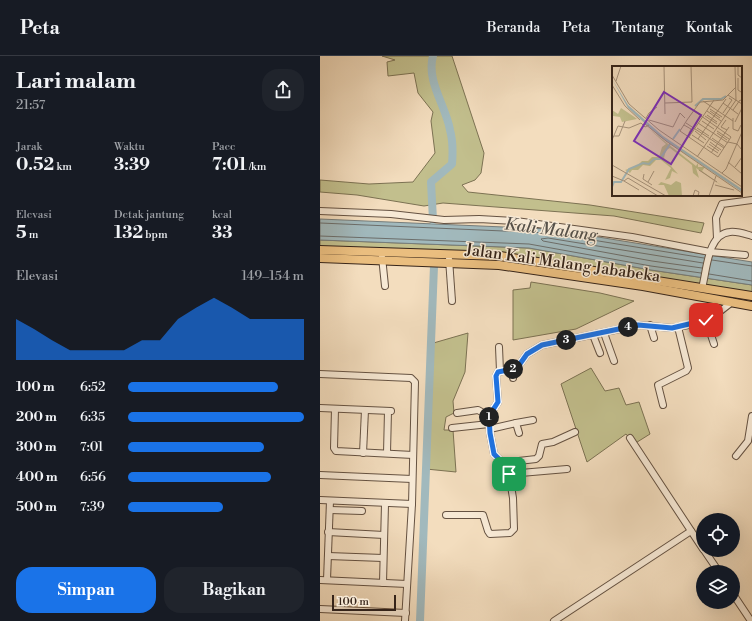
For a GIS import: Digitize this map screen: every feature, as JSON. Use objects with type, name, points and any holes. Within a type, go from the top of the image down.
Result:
[{"type":"main road","name":"Jalan Kali Malang Jababeka","points":[[320,250],[382,256]]},
{"type":"main road","name":"Jalan Kali Malang Jababeka","points":[[320,258],[382,256],[446,258],[500,256],[752,306]]},
{"type":"main road","name":"Jalan Kali Malang Jababeka","points":[[600,275],[703,285],[752,296]]},
{"type":"street","points":[[703,285],[708,258],[717,238],[716,218],[722,204],[752,200]]},
{"type":"street","points":[[320,211],[391,214],[444,220],[479,219],[516,221],[632,236],[710,252],[746,255]]},
{"type":"street","points":[[717,238],[731,231],[752,236]]},
{"type":"street","points":[[382,256],[385,286]]},
{"type":"street","points":[[446,258],[452,301]]},
{"type":"street","points":[[500,371],[512,370],[519,366],[527,354],[542,345],[638,325],[650,325],[666,328],[678,327],[706,320],[728,307],[732,302]]},
{"type":"street","points":[[706,320],[714,344]]},
{"type":"street","points":[[650,325],[654,338]]},
{"type":"street","points":[[663,405],[658,385],[686,371],[688,368],[678,327]]},
{"type":"street","points":[[604,333],[614,361]]},
{"type":"street","points":[[593,335],[600,353]]},
{"type":"street","points":[[446,515],[484,516],[490,534],[510,533],[513,530],[513,498],[509,474],[506,466],[494,454],[489,426],[489,416],[498,402],[496,376],[500,371],[499,347]]},
{"type":"street","points":[[512,370],[513,378]]},
{"type":"street","points":[[320,374],[413,379],[415,384],[412,504],[405,621]]},
{"type":"street","points":[[320,408],[389,411],[387,453]]},
{"type":"street","points":[[335,409],[335,450],[338,452],[413,455]]},
{"type":"street","points":[[363,453],[365,410]]},
{"type":"street","points":[[457,413],[478,410],[489,416]]},
{"type":"street","points":[[736,456],[748,441],[752,416]]},
{"type":"street","points":[[452,428],[489,426],[533,420]]},
{"type":"street","points":[[516,423],[519,432]]},
{"type":"street","points":[[506,466],[510,462],[536,459],[539,456],[542,444],[553,442],[575,432]]},
{"type":"street","points":[[630,438],[696,539]]},
{"type":"street","points":[[509,474],[568,470]]},
{"type":"street","points":[[320,475],[412,479]]},
{"type":"street","points":[[320,500],[412,504]]},
{"type":"street","points":[[330,501],[328,556],[323,580],[407,584]]},
{"type":"street","points":[[330,510],[362,514],[362,502]]},
{"type":"street","points":[[382,583],[385,504]]},
{"type":"street","points":[[554,621],[691,531]]},
{"type":"street","points":[[328,532],[384,535]]},
{"type":"street","points":[[328,556],[383,558]]},
{"type":"street","points":[[740,604],[751,621]]},
{"type":"street","points":[[320,609],[406,614]]},
{"type":"shaded area","points":[[382,56],[452,56],[484,153],[481,173],[475,180],[462,185],[468,192],[590,205],[704,223],[701,233],[614,216],[443,203],[424,206],[357,195],[320,192],[320,180],[369,184],[413,182],[435,153],[431,121],[433,112],[418,93],[414,73],[388,76],[387,62],[395,60]]},
{"type":"shaded area","points":[[320,240],[529,248],[651,270],[752,285],[752,306],[551,272],[320,258]]},
{"type":"shaded area","points":[[531,282],[600,293],[634,301],[576,329],[513,340],[513,290],[530,288]]},
{"type":"shaded area","points":[[468,333],[465,372],[453,401],[454,413],[446,417],[444,430],[453,430],[456,472],[426,469],[430,344]]},
{"type":"shaded area","points":[[591,368],[605,391],[619,388],[626,405],[639,402],[650,434],[634,444],[626,434],[587,462],[561,384]]},
{"type":"water","points":[[320,219],[549,229],[752,262],[752,285],[651,270],[529,248],[320,240]]},
{"type":"waterway","points":[[433,56],[432,75],[448,121],[453,151],[452,164],[431,182],[433,220]]},
{"type":"waterway","points":[[420,621],[434,266]]},
{"type":"route","points":[[509,474],[506,466],[494,454],[489,424],[489,416],[498,404],[496,376],[498,372],[517,368],[527,354],[542,345],[638,325],[672,328],[699,323],[706,320]]},
{"type":"water label","name":"Kali Malang","points":[[551,229]]}]
